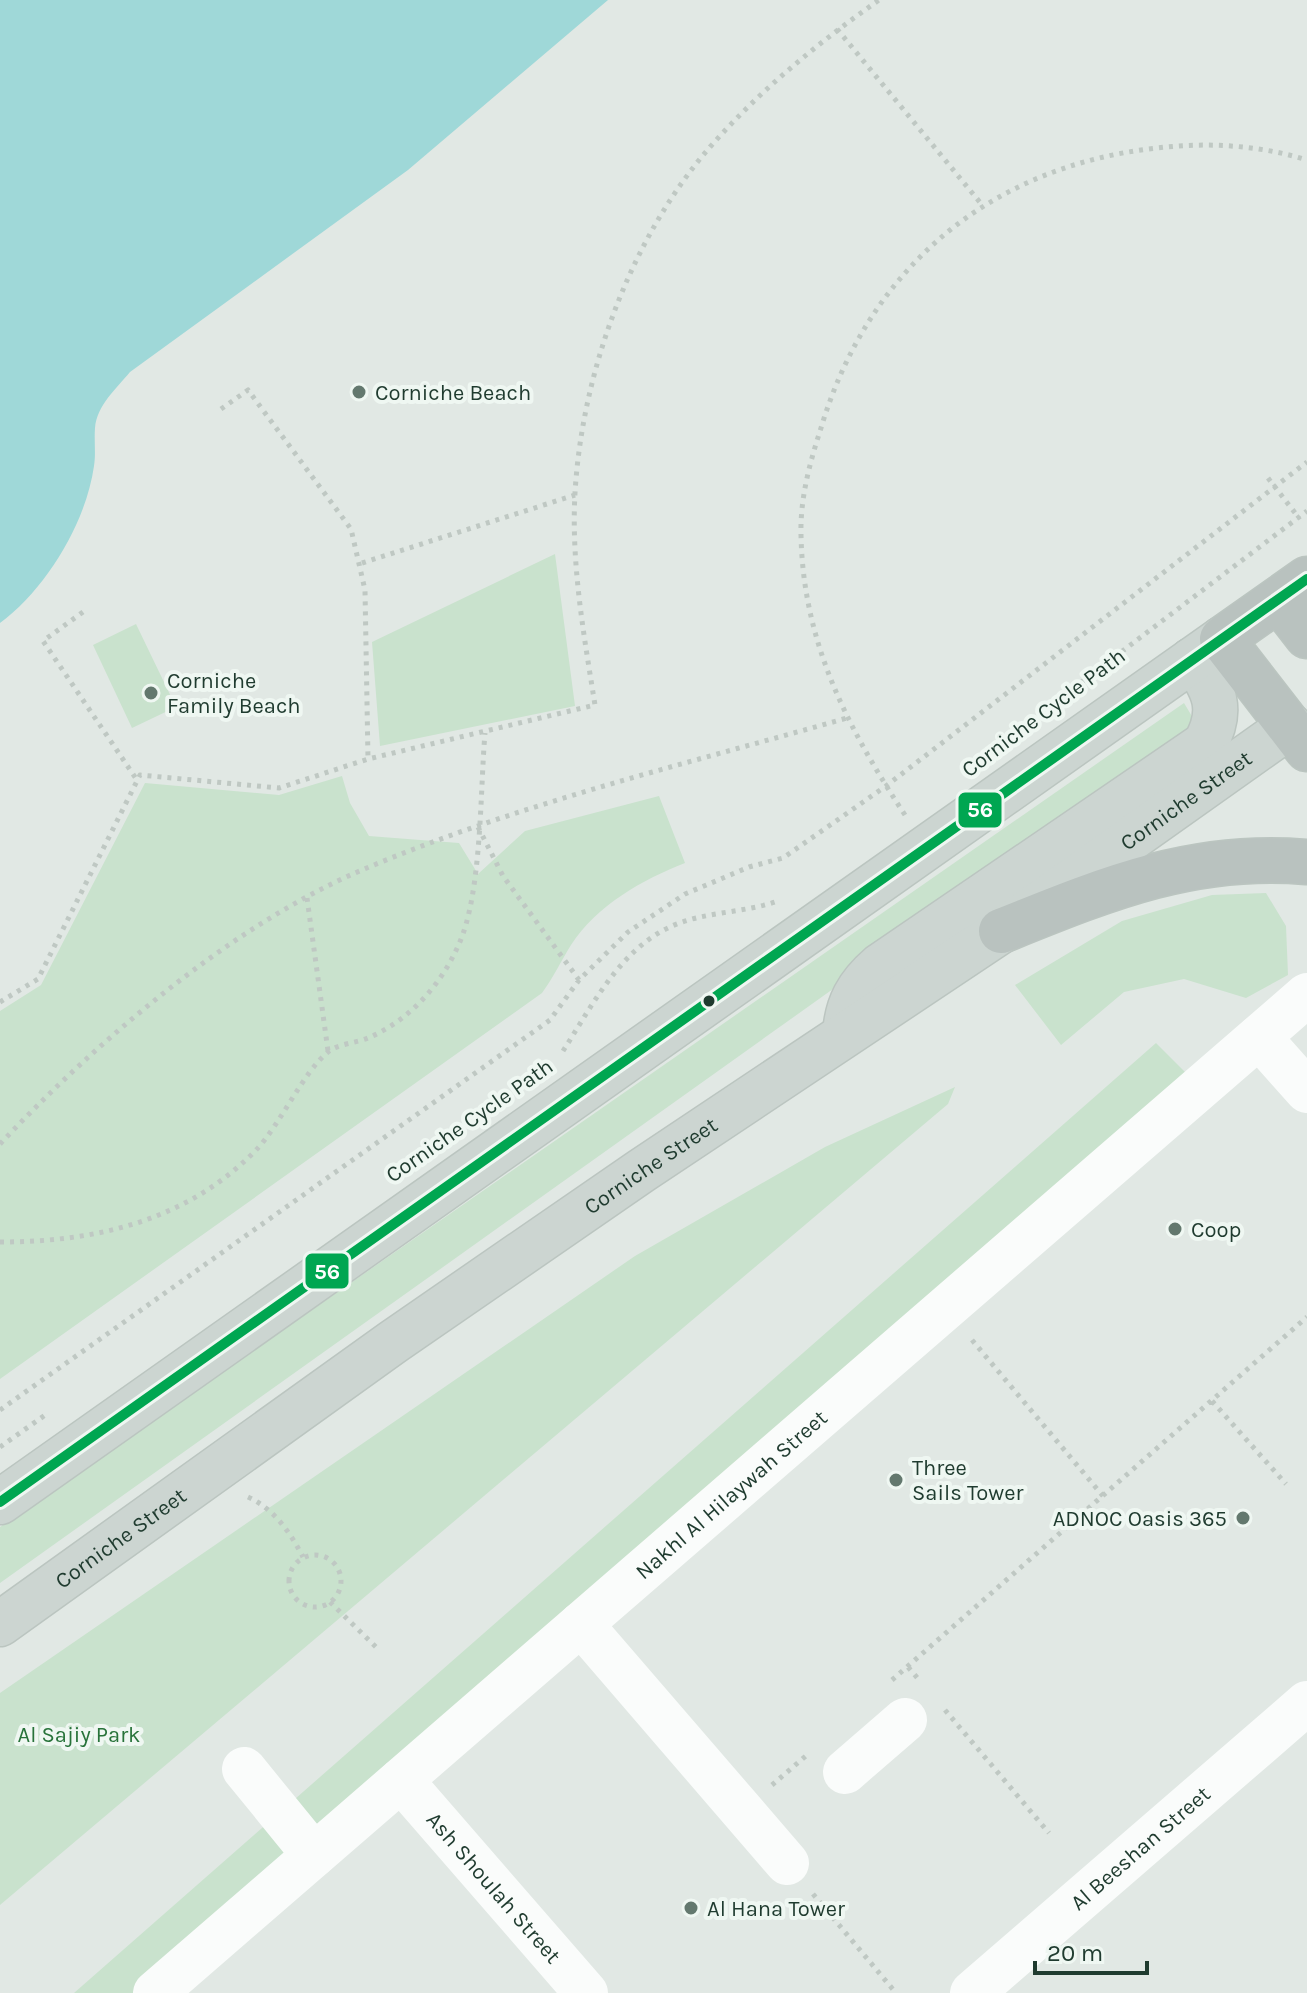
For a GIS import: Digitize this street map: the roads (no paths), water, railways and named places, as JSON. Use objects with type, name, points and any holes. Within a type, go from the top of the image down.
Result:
[{"type":"highway","points":[[1301,730],[1207,650],[1293,589],[1307,636]]},
{"type":"highway","points":[[1001,931],[1089,895],[1212,861],[1265,858],[1307,862]]},
{"type":"main road","points":[[0,1502],[1207,650],[1217,710],[1215,728],[1205,744],[880,966],[858,989],[850,1003],[845,1034]]},
{"type":"main road","name":"Corniche Street","points":[[0,1624],[207,1479],[393,1342],[845,1034],[1301,730]]},
{"type":"street","name":"Nakhl Al Hilaywah Street","points":[[155,1993],[1307,995]]},
{"type":"street","points":[[1259,1037],[1307,1091]]},
{"type":"street","points":[[581,1624],[787,1863]]},
{"type":"street","points":[[827,1762],[914,1700]]},
{"type":"street","name":"Al Beeshan Street","points":[[972,1993],[1307,1703]]},
{"type":"street","points":[[244,1769],[314,1855]]},
{"type":"street","name":"Ash Shoulah Street","points":[[401,1780],[586,1993]]},
{"type":"water","points":[[0,0],[608,0],[408,170],[130,372],[99,412],[90,488],[73,532],[33,592],[0,623]]},
{"type":"place","name":"Corniche Beach","points":[[359,392]]},
{"type":"place","name":"Corniche Family Beach","points":[[151,693]]},
{"type":"place","name":"Coop","points":[[1175,1229]]},
{"type":"place","name":"Three Sails Tower","points":[[896,1480]]},
{"type":"place","name":"ADNOC Oasis 365","points":[[1243,1518]]},
{"type":"place","name":"Al Hana Tower","points":[[691,1908]]},
{"type":"park label","name":"Al Sajiy Park","points":[[79,1734]]}]
